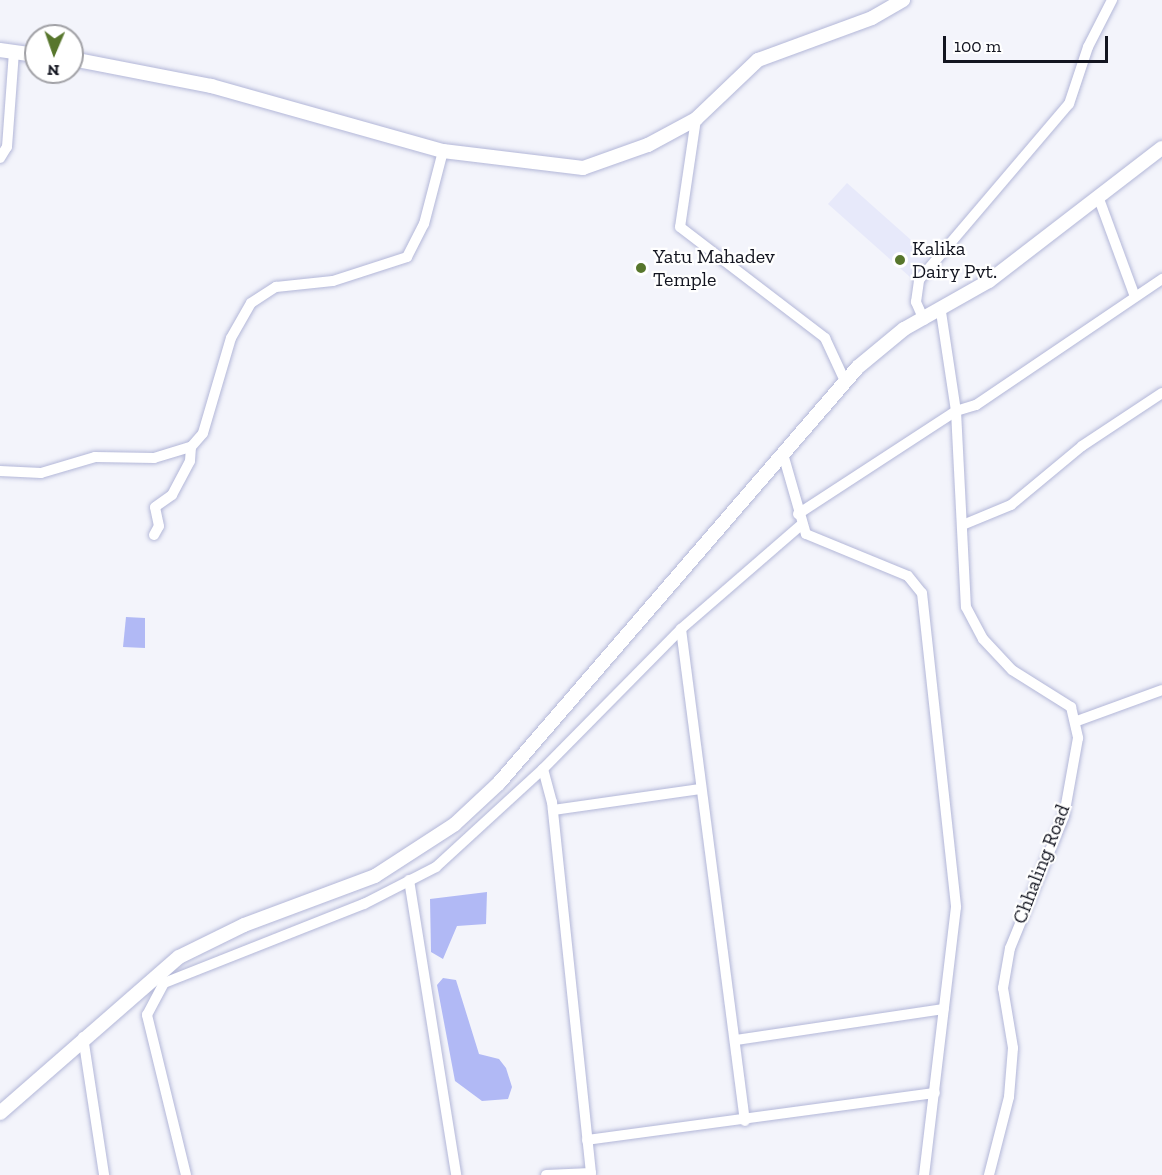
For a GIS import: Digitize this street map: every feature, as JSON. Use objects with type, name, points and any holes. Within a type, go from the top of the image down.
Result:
[{"type":"main road","points":[[84,61],[212,86],[443,151],[583,168],[648,145],[696,119],[758,60],[872,18],[903,0]]},
{"type":"main road","points":[[7,51],[24,53]]},
{"type":"main road","points":[[0,1113],[83,1038],[179,957],[244,925],[375,876],[454,825],[499,783],[845,381],[886,342],[941,312],[1099,199],[1162,148]]},
{"type":"street","points":[[924,320],[916,302],[919,280],[1069,104],[1088,47],[1112,0]]},
{"type":"street","points":[[0,158],[7,147],[7,51]]},
{"type":"street","points":[[696,119],[680,227],[825,338],[845,381]]},
{"type":"street","points":[[0,471],[41,473],[95,457],[154,458],[191,447],[203,432],[231,338],[251,303],[276,287],[344,278],[407,257],[424,224],[443,151]]},
{"type":"street","points":[[1099,199],[1135,297]]},
{"type":"street","points":[[186,1175],[147,1015],[164,982],[364,904],[436,867],[543,769],[681,629],[799,520],[956,411],[976,405],[1162,279]]},
{"type":"street","points":[[941,312],[956,411],[965,524],[966,608],[983,639],[1012,670],[1071,707],[1077,721],[1162,690]]},
{"type":"street","points":[[965,524],[1040,486],[1082,446],[1162,393]]},
{"type":"street","points":[[154,535],[159,526],[155,507],[172,495],[190,462],[191,447]]},
{"type":"street","points":[[783,454],[799,520],[806,534],[908,576],[922,592],[956,907],[924,1175]]},
{"type":"street","points":[[681,629],[745,1121]]},
{"type":"street","name":"Chhaling Road","points":[[989,1175],[1010,1097],[1013,1048],[1003,988],[1010,948],[1064,816],[1077,721]]},
{"type":"street","points":[[543,769],[553,810],[591,1173],[546,1175]]},
{"type":"street","points":[[553,810],[701,789]]},
{"type":"street","points":[[409,880],[456,1175]]},
{"type":"street","points":[[736,1040],[944,1009]]},
{"type":"street","points":[[83,1038],[104,1175]]},
{"type":"street","points":[[587,1140],[745,1121],[935,1093]]},
{"type":"shaded area","name":"Kalika Dairy Pvt.","points":[[847,183],[929,256],[910,277],[828,204]]},
{"type":"water","points":[[126,617],[145,618],[145,648],[123,647]]},
{"type":"water","points":[[487,892],[486,924],[457,926],[443,959],[431,952],[430,899]]},
{"type":"water","points":[[443,978],[456,980],[479,1054],[499,1059],[506,1068],[512,1087],[508,1099],[482,1101],[455,1081],[437,985]]},
{"type":"place","name":"Kalika Dairy Pvt.","points":[[900,260]]},
{"type":"place","name":"Yatu Mahadev Temple","points":[[641,268]]}]
